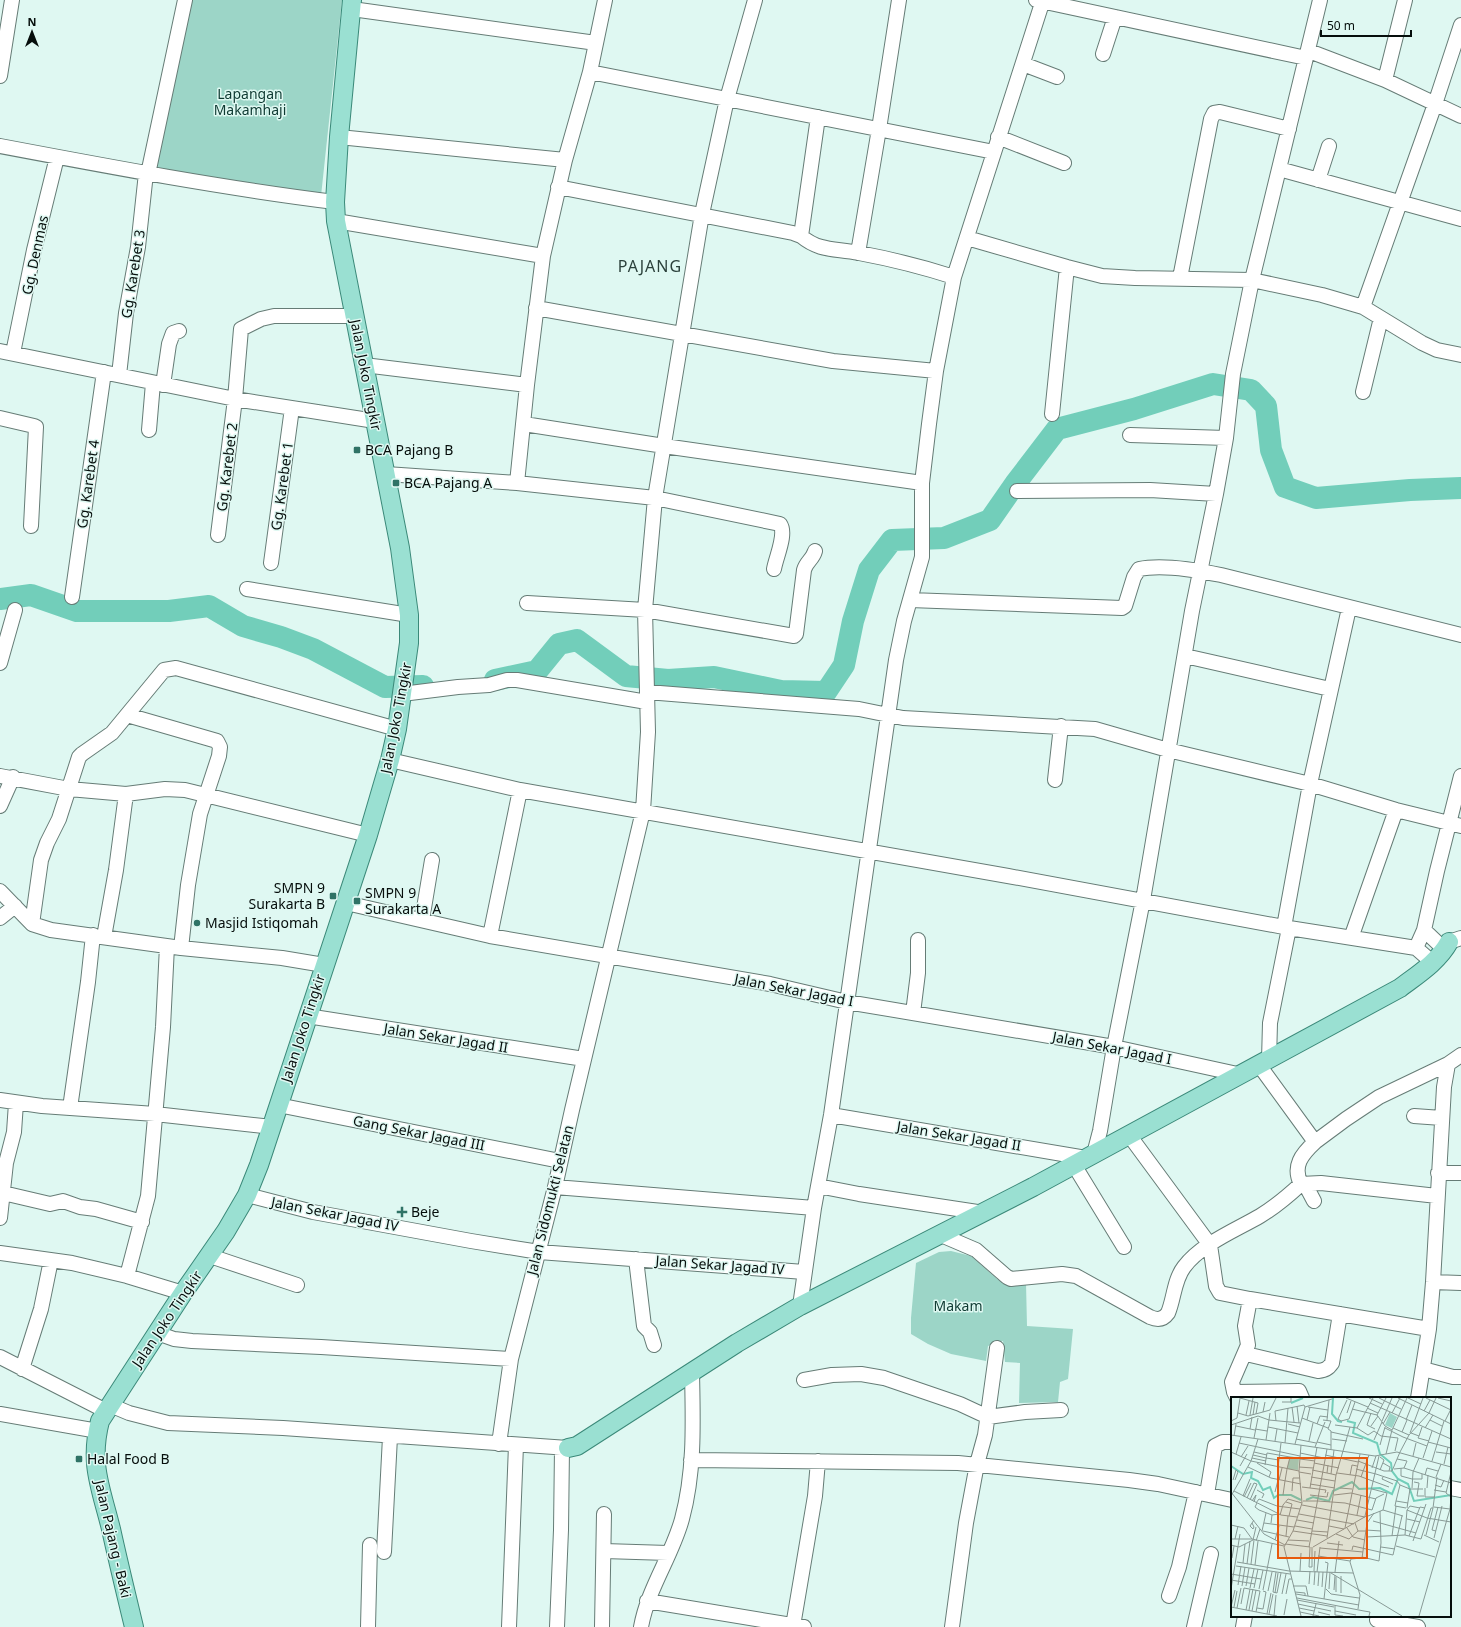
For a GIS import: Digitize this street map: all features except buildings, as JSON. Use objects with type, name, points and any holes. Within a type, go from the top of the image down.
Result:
[{"type":"main road","name":"Jalan Joko Tingkir","points":[[108,1408],[183,1293],[210,1256],[247,1195],[272,1127],[307,1016],[346,904],[390,760],[397,728],[409,643],[409,615],[405,578],[336,221],[335,202],[339,137],[352,4]]},
{"type":"main road","points":[[565,1448],[577,1446],[692,1372],[800,1306],[984,1213],[1242,1075],[1400,988],[1449,947]]},
{"type":"main road","name":"Jalan Pajang - Baki","points":[[108,1408],[100,1421],[95,1452],[99,1485],[134,1627]]},
{"type":"street","points":[[0,76],[4,26],[12,0]]},
{"type":"street","name":"Gg. Karebet 3","points":[[119,375],[126,313],[138,247],[147,174],[185,0]]},
{"type":"street","points":[[517,482],[543,256],[558,187],[590,72],[605,0]]},
{"type":"street","name":"Jalan Sidomukti Selatan","points":[[499,1444],[511,1359],[555,1188],[560,1161],[643,811],[647,761],[645,610],[653,538],[655,498],[702,214],[727,99],[755,0]]},
{"type":"street","points":[[858,253],[899,0]]},
{"type":"street","points":[[800,1306],[814,1208],[831,1115],[896,660],[922,557],[922,482],[936,371],[954,277],[998,137],[1023,64],[1041,0],[1115,17],[1307,54],[1385,80],[1461,116]]},
{"type":"street","points":[[1124,1247],[1085,1159],[1100,1131],[1114,1047],[1143,900],[1200,571],[1216,494],[1226,438],[1233,374],[1252,280],[1320,0]]},
{"type":"street","points":[[1385,80],[1405,0]]},
{"type":"street","points":[[352,4],[596,43]]},
{"type":"street","points":[[1103,54],[1115,17]]},
{"type":"street","points":[[1363,307],[1435,104],[1461,25]]},
{"type":"street","points":[[1023,64],[1057,76]]},
{"type":"street","points":[[590,72],[994,152]]},
{"type":"street","points":[[1180,278],[1211,119],[1214,113],[1220,112],[1289,130]]},
{"type":"street","points":[[801,236],[818,117]]},
{"type":"street","points":[[339,137],[565,160]]},
{"type":"street","points":[[998,137],[1064,162]]},
{"type":"street","points":[[1318,180],[1329,146]]},
{"type":"street","points":[[0,147],[57,156],[147,174],[277,195],[335,202]]},
{"type":"street","name":"Gg. Denmas","points":[[7,352],[57,156]]},
{"type":"street","points":[[1279,169],[1461,219]]},
{"type":"street","points":[[558,187],[793,233],[822,248],[858,253],[954,277]]},
{"type":"street","points":[[336,221],[543,256]]},
{"type":"street","points":[[967,238],[1102,276],[1252,280],[1322,295],[1363,307],[1422,343],[1437,350],[1461,355]]},
{"type":"street","points":[[1052,414],[1067,267]]},
{"type":"street","points":[[536,308],[833,360],[936,371]]},
{"type":"street","name":"Gg. Karebet 2","points":[[218,535],[235,399],[241,332],[244,327],[261,319],[274,316],[355,316]]},
{"type":"street","points":[[1363,392],[1381,318]]},
{"type":"street","points":[[148,430],[169,344],[173,333],[179,331]]},
{"type":"street","points":[[7,352],[235,399],[375,421]]},
{"type":"street","points":[[364,365],[527,385]]},
{"type":"street","name":"Gg. Karebet 4","points":[[72,597],[104,372]]},
{"type":"street","name":"Gg. Karebet 1","points":[[272,563],[292,408]]},
{"type":"street","points":[[0,418],[36,427],[31,526]]},
{"type":"street","points":[[524,424],[664,446],[922,482]]},
{"type":"street","points":[[1130,435],[1226,438]]},
{"type":"street","points":[[386,474],[517,482],[655,498],[780,524],[783,528],[783,536],[774,569]]},
{"type":"street","points":[[1017,491],[1150,490],[1216,494]]},
{"type":"street","points":[[527,603],[645,610],[794,636],[796,634],[804,570],[814,556],[815,551]]},
{"type":"street","points":[[910,600],[1122,608],[1125,606],[1138,568],[1170,568],[1200,571],[1461,635]]},
{"type":"street","points":[[247,589],[409,615]]},
{"type":"street","points":[[1315,1142],[1264,1063],[1310,784],[1349,608]]},
{"type":"street","points":[[0,663],[15,610]]},
{"type":"street","points":[[1185,656],[1330,689]]},
{"type":"street","points":[[32,924],[41,860],[47,843],[59,819],[79,757],[94,745],[109,736],[160,673],[168,669],[176,668],[397,728]]},
{"type":"street","points":[[402,692],[489,685],[507,680],[517,680],[847,708],[908,718],[1095,729],[1168,750],[1310,784],[1396,810],[1455,825]]},
{"type":"street","points":[[127,715],[217,741],[219,743],[219,756],[200,814],[189,878],[181,948]]},
{"type":"street","points":[[1055,780],[1061,726]]},
{"type":"street","points":[[390,760],[520,790],[1143,900],[1287,928],[1416,948],[1449,947]]},
{"type":"street","points":[[1416,948],[1424,930],[1455,825],[1461,776]]},
{"type":"street","points":[[0,806],[6,777],[69,789],[126,794],[176,789],[368,835]]},
{"type":"street","points":[[490,936],[520,790]]},
{"type":"street","points":[[70,1108],[88,982],[98,936],[116,870],[126,794]]},
{"type":"street","points":[[1351,938],[1396,810]]},
{"type":"street","points":[[422,920],[432,860]]},
{"type":"street","points":[[0,891],[32,924],[51,930],[181,948],[282,958],[324,965]]},
{"type":"street","name":"Jalan Sekar Jagad I","points":[[346,904],[490,936],[770,984],[847,1002],[1114,1047],[1242,1075]]},
{"type":"street","points":[[0,918],[16,906]]},
{"type":"street","points":[[1424,930],[1449,947]]},
{"type":"street","points":[[913,1012],[918,973],[918,940]]},
{"type":"street","points":[[127,1276],[148,1196],[162,1034],[167,946]]},
{"type":"street","name":"Jalan Sekar Jagad II","points":[[307,1016],[584,1060]]},
{"type":"street","points":[[1314,1201],[1297,1173],[1299,1160],[1315,1142],[1346,1119],[1379,1098],[1448,1064],[1461,1055]]},
{"type":"street","points":[[1418,1397],[1429,1329],[1444,1081],[1448,1064]]},
{"type":"street","points":[[0,1100],[16,1103],[154,1114],[272,1127]]},
{"type":"street","points":[[0,1218],[6,1163],[14,1132],[16,1103]]},
{"type":"street","name":"Gang Sekar Jagad III","points":[[278,1106],[560,1161]]},
{"type":"street","name":"Jalan Sekar Jagad II","points":[[831,1115],[1085,1159]]},
{"type":"street","points":[[1414,1116],[1442,1118]]},
{"type":"street","points":[[1100,1131],[1111,1145]]},
{"type":"street","points":[[1129,1135],[1210,1245],[1214,1273],[1218,1290],[1220,1292],[1250,1300],[1429,1329]]},
{"type":"street","points":[[1438,1172],[1461,1173]]},
{"type":"street","points":[[941,1235],[976,1250],[1011,1279],[1062,1274],[1076,1276],[1129,1306],[1156,1319],[1165,1317],[1168,1313],[1179,1275],[1193,1257],[1210,1245],[1274,1207],[1303,1184],[1321,1184],[1437,1196]]},
{"type":"street","points":[[818,1186],[984,1213]]},
{"type":"street","points":[[555,1188],[814,1208]]},
{"type":"street","points":[[3,1193],[50,1204],[63,1201],[80,1207],[96,1209],[142,1222]]},
{"type":"street","name":"Jalan Sekar Jagad IV","points":[[247,1195],[313,1212],[539,1252],[636,1259],[804,1276]]},
{"type":"street","points":[[0,1253],[51,1260],[127,1276],[183,1293]]},
{"type":"street","points":[[210,1256],[298,1285]]},
{"type":"street","name":"Jalan Sekar Jagad IV","points":[[636,1259],[644,1326],[650,1332],[654,1345]]},
{"type":"street","points":[[22,1369],[41,1309],[51,1260]]},
{"type":"street","points":[[804,1276],[823,1294]]},
{"type":"street","points":[[1433,1282],[1461,1283]]},
{"type":"street","points":[[1250,1300],[1245,1326],[1248,1345],[1246,1354],[1232,1382],[1235,1395],[1299,1391],[1302,1397]]},
{"type":"street","points":[[1246,1354],[1318,1370],[1324,1370],[1332,1363],[1340,1314]]},
{"type":"street","points":[[157,1333],[174,1339],[192,1341],[511,1359]]},
{"type":"street","points":[[952,1627],[966,1523],[977,1464],[985,1435],[997,1348]]},
{"type":"street","points":[[0,1357],[22,1369],[108,1408],[168,1423],[283,1428],[499,1444],[516,1448],[565,1448],[557,1627]]},
{"type":"street","points":[[1423,1369],[1461,1377]]},
{"type":"street","points":[[641,1627],[647,1601],[682,1519],[686,1500],[692,1460],[692,1372]]},
{"type":"street","points":[[804,1380],[832,1375],[861,1374],[884,1378],[953,1402],[988,1417],[1025,1412],[1061,1410]]},
{"type":"street","points":[[0,1414],[98,1431]]},
{"type":"street","points":[[384,1552],[390,1437]]},
{"type":"street","points":[[1169,1596],[1215,1446],[1223,1442],[1231,1442]]},
{"type":"street","points":[[509,1627],[516,1448]]},
{"type":"street","points":[[692,1460],[938,1462],[977,1464],[1158,1484],[1231,1500]]},
{"type":"street","points":[[647,1601],[799,1626],[818,1461]]},
{"type":"street","points":[[1451,1488],[1461,1490]]},
{"type":"street","points":[[602,1627],[604,1514]]},
{"type":"street","points":[[368,1627],[370,1545]]},
{"type":"street","points":[[604,1551],[668,1553]]},
{"type":"street","points":[[1194,1627],[1211,1554]]},
{"type":"street","points":[[1243,1627],[1245,1617]]},
{"type":"street","points":[[1376,1621],[1418,1627]]},
{"type":"green space","name":"Lapangan Makamhaji","points":[[189,0],[342,0],[321,196],[153,169]]},
{"type":"green space","name":"Makam","points":[[951,1251],[971,1256],[997,1279],[1007,1285],[1026,1283],[1027,1326],[1073,1329],[1068,1379],[1060,1382],[1058,1402],[1019,1403],[1020,1363],[1005,1362],[1003,1341],[988,1346],[986,1361],[951,1354],[928,1344],[911,1334],[916,1263],[939,1252]]},
{"type":"waterway","points":[[495,680],[537,671],[559,644],[577,640],[626,676],[668,680],[714,677],[781,691],[826,692],[844,665],[853,621],[869,570],[892,540],[944,538],[990,520],[1015,484],[1057,429],[1134,409],[1213,384],[1251,390],[1266,406],[1271,450],[1285,487],[1316,498],[1410,490],[1461,488]]},
{"type":"waterway","points":[[0,599],[31,595],[77,611],[169,611],[209,606],[243,626],[281,637],[313,649],[385,687],[423,686]]},
{"type":"place","name":"BCA Pajang B","points":[[357,450]]},
{"type":"place","name":"BCA Pajang A","points":[[396,483]]},
{"type":"place","name":"SMPN 9 Surakarta B","points":[[333,896]]},
{"type":"place","name":"SMPN 9 Surakarta A","points":[[357,901]]},
{"type":"place","name":"Masjid Istiqomah","points":[[197,923]]},
{"type":"place","name":"Beje","points":[[402,1212]]},
{"type":"place","name":"Halal Food B","points":[[79,1459]]},
{"type":"district","name":"PAJANG","points":[[650,266]]}]
